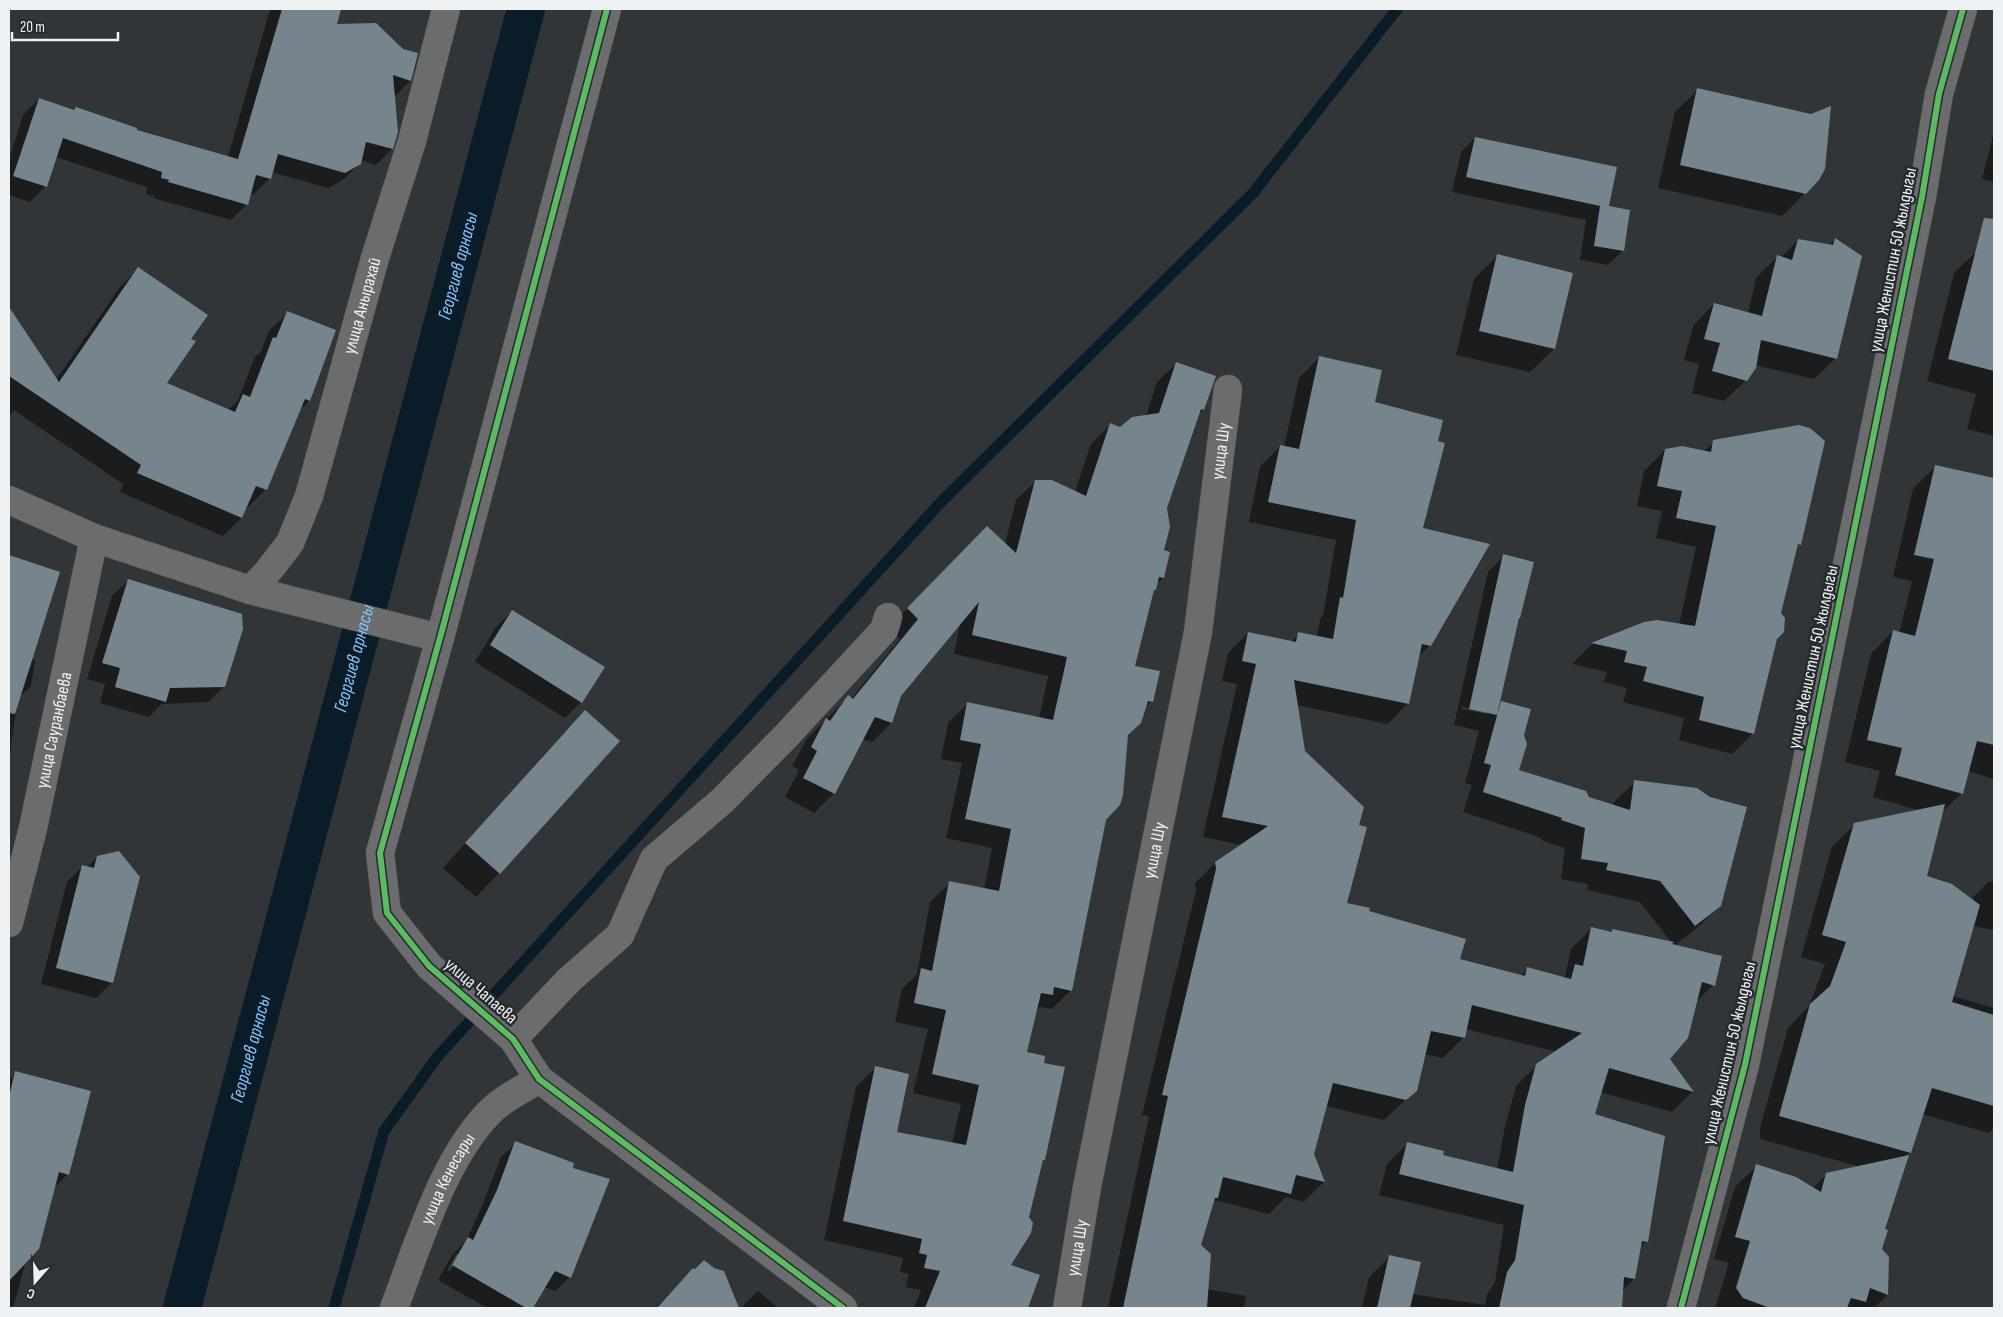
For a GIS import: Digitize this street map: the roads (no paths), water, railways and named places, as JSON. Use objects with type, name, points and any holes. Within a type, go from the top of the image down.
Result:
[{"type":"street","name":"улица Анырахай","points":[[250,590],[266,574],[290,543],[309,496],[375,258],[412,140],[446,9]]},
{"type":"street","name":"улица Чапаева","points":[[607,9],[440,638],[380,853],[387,913],[429,966],[513,1039],[539,1079],[843,1308]]},
{"type":"street","name":"улица Женистин 50 жылдыгы","points":[[1681,1308],[1745,1065],[1922,197],[1940,94],[1963,9]]},
{"type":"street","name":"улица Шу","points":[[1067,1308],[1087,1187],[1198,632],[1228,389]]},
{"type":"street","points":[[9,500],[94,538],[250,590],[440,638]]},
{"type":"street","name":"улица Сауранбаева","points":[[9,923],[33,828],[94,538]]},
{"type":"street","points":[[513,1039],[569,980],[620,935],[654,859],[722,800],[786,736],[884,630],[888,617]]},
{"type":"street","name":"улица Кенесары","points":[[394,1308],[436,1201],[459,1150],[494,1108],[539,1079]]},
{"type":"waterway","name":"Георгиев арнасы","points":[[182,1308],[526,9]]},
{"type":"waterway","points":[[334,1308],[384,1131],[438,1056],[941,502],[1253,193],[1397,9]]}]
